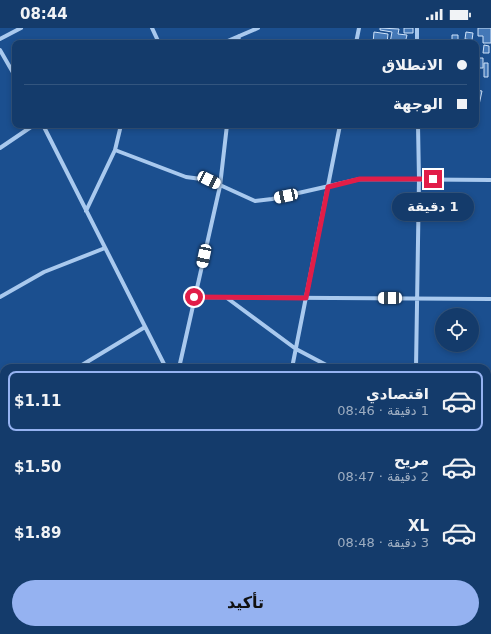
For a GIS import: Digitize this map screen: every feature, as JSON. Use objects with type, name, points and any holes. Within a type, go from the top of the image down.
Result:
[{"type":"street","points":[[0,39],[21,28]]},
{"type":"street","points":[[152,28],[158,40]]},
{"type":"street","points":[[229,40],[258,28]]},
{"type":"street","points":[[357,40],[359,28]]},
{"type":"street","points":[[417,28],[417,40]]},
{"type":"street","points":[[0,50],[12,71]]},
{"type":"street","points":[[0,148],[30,128]]},
{"type":"street","points":[[44,128],[164,364]]},
{"type":"street","points":[[86,211],[115,150],[120,128]]},
{"type":"street","points":[[180,364],[220,186],[227,128]]},
{"type":"street","points":[[293,364],[339,128]]},
{"type":"street","points":[[416,364],[419,179],[418,128]]},
{"type":"street","points":[[115,150],[186,176],[209,180],[254,201],[328,187],[360,179],[491,180]]},
{"type":"street","points":[[0,297],[44,272],[105,248]]},
{"type":"street","points":[[194,297],[491,299]]},
{"type":"street","points":[[227,298],[296,349],[324,364]]},
{"type":"street","points":[[84,364],[145,327]]},
{"type":"building","points":[[380,28],[399,29],[398,34],[407,35],[406,40],[391,40],[392,32],[380,30]]},
{"type":"building","points":[[404,28],[413,28],[413,33],[404,33]]},
{"type":"building","points":[[478,28],[491,28],[491,43],[483,43],[483,36],[478,36]]},
{"type":"building","points":[[374,32],[388,34],[387,40],[373,40]]},
{"type":"building","points":[[466,32],[473,33],[472,40],[465,39]]},
{"type":"building","points":[[452,35],[458,35],[458,40],[452,40]]},
{"type":"building","points":[[484,45],[489,46],[489,53],[483,53]]},
{"type":"building","points":[[479,58],[483,58],[483,68],[479,68]]},
{"type":"building","points":[[484,63],[488,63],[488,77],[484,77]]},
{"type":"building","points":[[479,90],[482,91],[479,105]]},
{"type":"route","points":[[194,297],[306,298],[328,187],[360,179],[433,179]]}]
